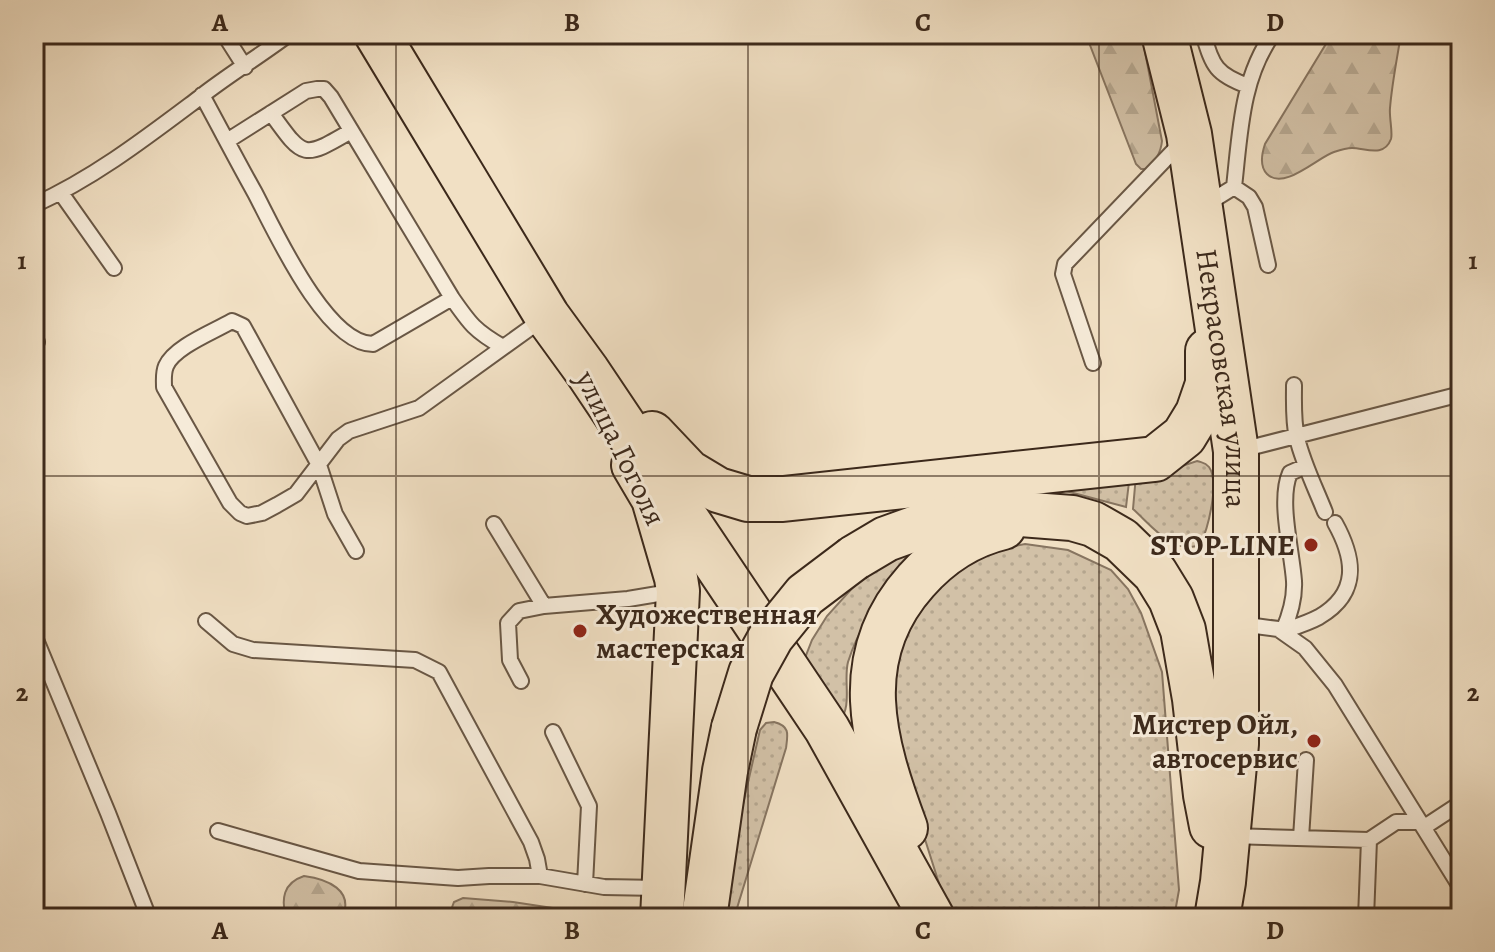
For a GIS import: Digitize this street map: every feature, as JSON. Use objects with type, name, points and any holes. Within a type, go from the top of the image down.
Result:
[{"type":"highway","name":"улица Гоголя","points":[[377,34],[547,316],[587,371]]},
{"type":"highway","name":"Некрасовская улица","points":[[1164,34],[1189,134],[1217,197],[1207,257],[1236,451],[1236,744],[1219,908]]},
{"type":"highway","points":[[587,371],[615,394],[688,472],[718,490],[748,499],[783,499],[1155,459],[1184,436],[1198,413],[1208,384],[1207,257]]},
{"type":"highway","points":[[587,371],[827,729],[932,918]]},
{"type":"highway","points":[[704,918],[734,728],[751,673],[771,637],[805,595],[854,558],[886,539],[933,522],[1006,513],[1072,518],[1093,524],[1121,540],[1155,573],[1171,599],[1183,630],[1195,699],[1219,908]]},
{"type":"highway","points":[[939,918],[879,748],[872,702],[874,662],[885,630],[903,595],[929,567],[959,545],[990,530],[1052,516]]},
{"type":"main road","name":"улица Гоголя","points":[[587,371],[604,416],[653,499],[678,591],[663,903]]},
{"type":"lane","points":[[224,34],[245,67]]},
{"type":"lane","points":[[34,205],[61,193],[154,133],[289,34]]},
{"type":"lane","points":[[1203,34],[1212,63],[1227,79],[1248,86]]},
{"type":"lane","points":[[1268,265],[1255,207],[1249,197],[1217,197],[1248,86],[1266,43],[1273,34]]},
{"type":"lane","points":[[227,141],[306,91],[324,89],[452,298],[480,334],[503,347]]},
{"type":"lane","points":[[202,95],[303,282],[329,317],[348,336],[359,343],[373,344],[452,298]]},
{"type":"lane","points":[[271,113],[287,136],[305,151],[322,148],[351,131]]},
{"type":"lane","points":[[1093,363],[1063,274],[1065,264],[1189,134]]},
{"type":"lane","points":[[61,193],[114,268]]},
{"type":"lane","points":[[356,551],[335,514],[319,465],[243,326],[232,321],[176,353],[166,365],[164,387],[230,503],[247,516],[262,513],[296,494],[319,465],[338,439],[349,431],[419,408],[547,316]]},
{"type":"lane","points":[[1283,631],[1318,617],[1339,601],[1349,582],[1351,561],[1306,466],[1297,436],[1294,385]]},
{"type":"lane","points":[[1236,451],[1461,394]]},
{"type":"lane","points":[[1283,631],[1292,607],[1294,583],[1286,526],[1287,480],[1290,473],[1306,466]]},
{"type":"lane","points":[[494,524],[544,606]]},
{"type":"lane","points":[[521,681],[510,660],[508,623],[519,611],[678,591]]},
{"type":"lane","points":[[206,621],[233,644],[253,650],[415,660],[439,672],[531,842],[540,876]]},
{"type":"lane","points":[[1236,623],[1272,627],[1283,631],[1305,648],[1335,685],[1461,888]]},
{"type":"lane","points":[[34,635],[149,918]]},
{"type":"lane","points":[[553,732],[589,806],[585,884]]},
{"type":"lane","points":[[1301,838],[1306,760]]},
{"type":"lane","points":[[1226,836],[1369,840],[1396,822],[1429,824],[1461,803]]},
{"type":"lane","points":[[218,831],[359,871],[458,878],[540,876],[624,888],[663,903]]},
{"type":"lane","points":[[1366,918],[1369,840]]},
{"type":"green space","points":[[1087,34],[1142,36],[1162,141],[1157,157],[1146,169],[1136,164]]},
{"type":"green space","points":[[1332,34],[1401,34],[1391,99],[1391,139],[1379,150],[1341,150],[1291,176],[1274,178],[1263,167],[1265,144]]},
{"type":"green space","points":[[1197,461],[1206,464],[1212,474],[1212,506],[1200,545],[1181,546],[1164,537],[1133,509],[1136,475]]},
{"type":"green space","points":[[1129,482],[1126,507],[1047,486]]},
{"type":"green space","points":[[1025,544],[1068,550],[1111,570],[1128,589],[1141,613],[1162,672],[1179,890],[1174,918],[950,918],[888,723],[901,637],[953,569],[998,549]]},
{"type":"green space","points":[[905,552],[912,555],[876,606],[853,647],[847,669],[846,709],[839,722],[805,658],[827,616],[865,574]]},
{"type":"green space","points":[[774,722],[787,731],[786,748],[734,918],[717,918],[760,730],[766,723]]},
{"type":"green space","points":[[304,876],[330,883],[342,893],[345,908],[342,918],[286,918],[285,892]]},
{"type":"green space","points":[[463,898],[579,912],[587,918],[452,918],[454,902]]},
{"type":"place","name":"STOP-LINE","points":[[1311,545]]},
{"type":"place","name":"Художественная мастерская","points":[[580,631]]},
{"type":"place","name":"Мистер Ойл, автосервис","points":[[1314,741]]}]
